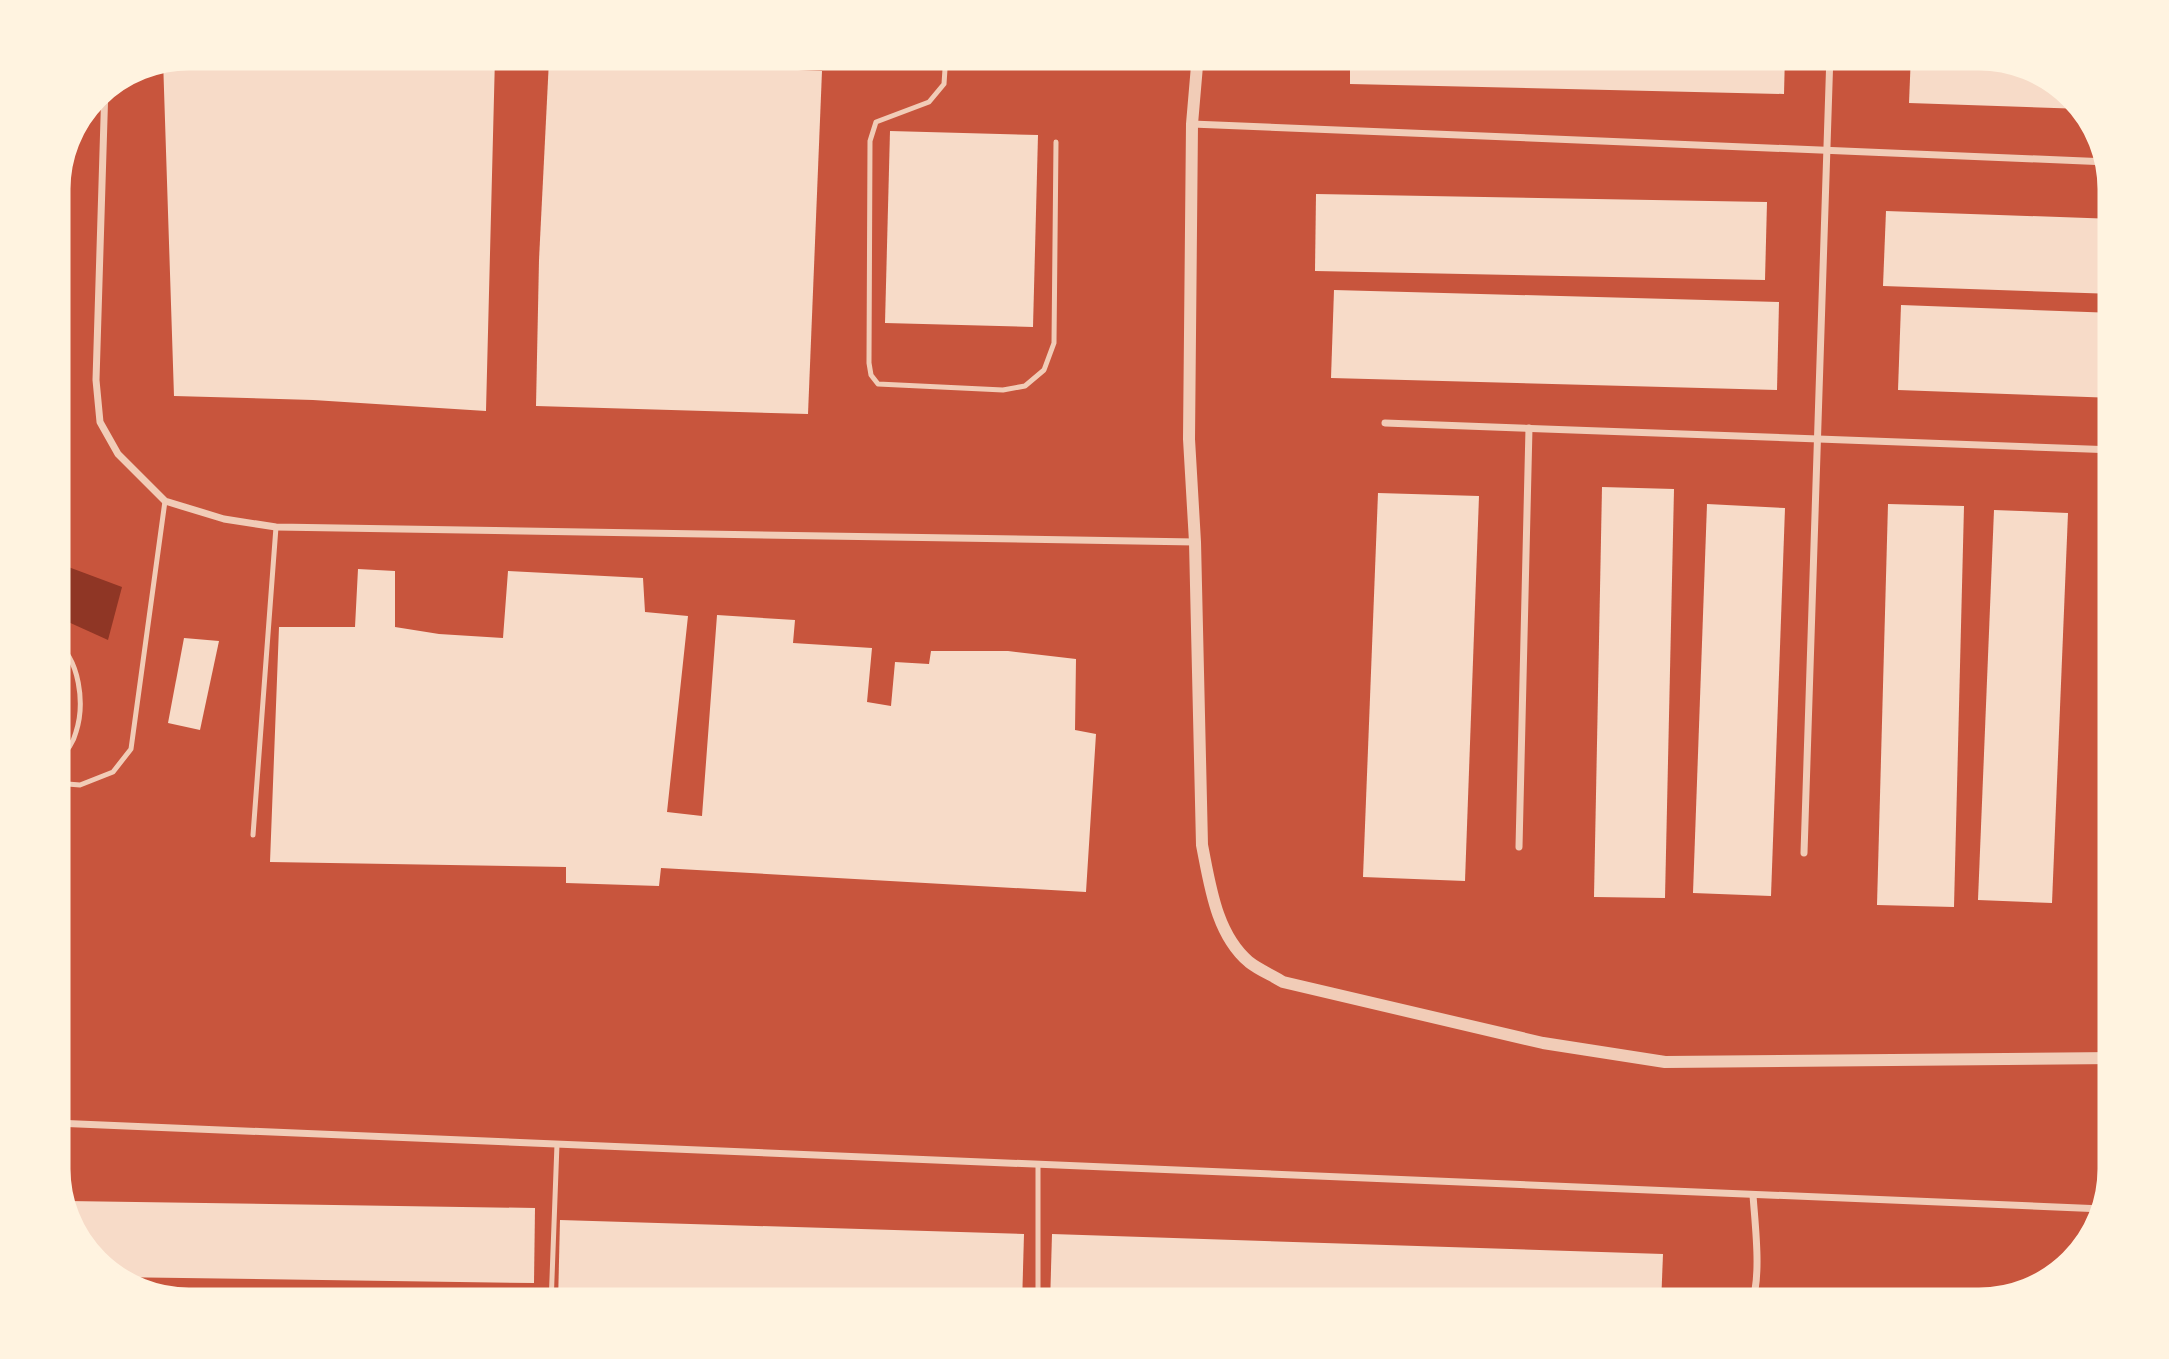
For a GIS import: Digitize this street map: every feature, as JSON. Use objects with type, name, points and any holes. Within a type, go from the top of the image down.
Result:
[{"type":"street","points":[[1197,66],[1192,124],[1189,439],[1195,542],[1202,845],[1212,895],[1227,933],[1248,961],[1283,982],[1543,1043],[1665,1062],[2102,1058]]},
{"type":"street","points":[[1804,853],[1830,66]]},
{"type":"street","points":[[105,101],[96,380],[100,422],[118,454],[165,500],[224,519],[276,527],[1195,542]]},
{"type":"street","points":[[1192,124],[2099,162]]},
{"type":"street","points":[[1385,423],[2102,450]]},
{"type":"street","points":[[1519,847],[1529,428]]},
{"type":"street","points":[[67,1124],[2096,1209]]},
{"type":"street","points":[[1753,1195],[1757,1253],[1755,1292]]},
{"type":"lane","points":[[945,66],[944,84],[929,102],[876,122],[870,141],[869,363],[871,375],[878,384],[1003,390],[1024,386],[1044,370],[1054,343],[1056,142]]},
{"type":"lane","points":[[67,784],[80,785],[113,772],[131,749],[165,500]]},
{"type":"lane","points":[[253,835],[276,527]]},
{"type":"lane","points":[[67,654],[73,665],[80,713],[76,735],[67,751]]},
{"type":"lane","points":[[551,1292],[557,1144]]},
{"type":"lane","points":[[1038,1165],[1038,1292]]},
{"type":"shaded area","points":[[67,566],[122,587],[108,640],[67,621]]},
{"type":"building","points":[[189,66],[495,66],[486,411],[313,400],[174,396],[163,70]]},
{"type":"building","points":[[549,66],[698,66],[822,71],[808,414],[536,406],[539,260]]},
{"type":"building","points":[[1350,66],[1785,66],[1784,94],[1350,84]]},
{"type":"building","points":[[1911,66],[1980,66],[2027,76],[2055,92],[2073,109],[1909,103]]},
{"type":"building","points":[[890,131],[1038,135],[1033,327],[885,323]]},
{"type":"building","points":[[1316,194],[1767,202],[1765,280],[1315,271]]},
{"type":"building","points":[[1886,211],[2102,219],[2102,294],[1883,286]]},
{"type":"building","points":[[1334,290],[1779,302],[1777,390],[1331,378]]},
{"type":"building","points":[[1901,305],[2102,313],[2102,398],[1898,390]]},
{"type":"building","points":[[1602,487],[1674,489],[1665,898],[1594,897]]},
{"type":"building","points":[[1378,493],[1479,496],[1465,881],[1363,877]]},
{"type":"building","points":[[1707,504],[1785,508],[1771,896],[1693,893]]},
{"type":"building","points":[[1888,504],[1964,506],[1954,907],[1877,905]]},
{"type":"building","points":[[1994,510],[2068,513],[2052,903],[1978,900]]},
{"type":"building","points":[[358,569],[395,571],[395,627],[439,634],[503,638],[508,571],[643,578],[645,612],[688,616],[667,812],[702,816],[717,615],[795,620],[793,643],[872,648],[867,702],[891,706],[895,662],[929,664],[931,651],[1008,651],[1076,659],[1075,730],[1096,734],[1086,892],[661,868],[659,886],[566,883],[566,867],[270,862],[279,627],[355,627]]},
{"type":"building","points":[[184,638],[219,641],[200,730],[168,723]]},
{"type":"building","points":[[71,1201],[535,1208],[534,1283],[131,1277],[102,1257],[87,1238]]},
{"type":"building","points":[[560,1220],[1024,1234],[1022,1292],[558,1292]]},
{"type":"building","points":[[1052,1234],[1663,1254],[1662,1292],[1050,1292]]}]
